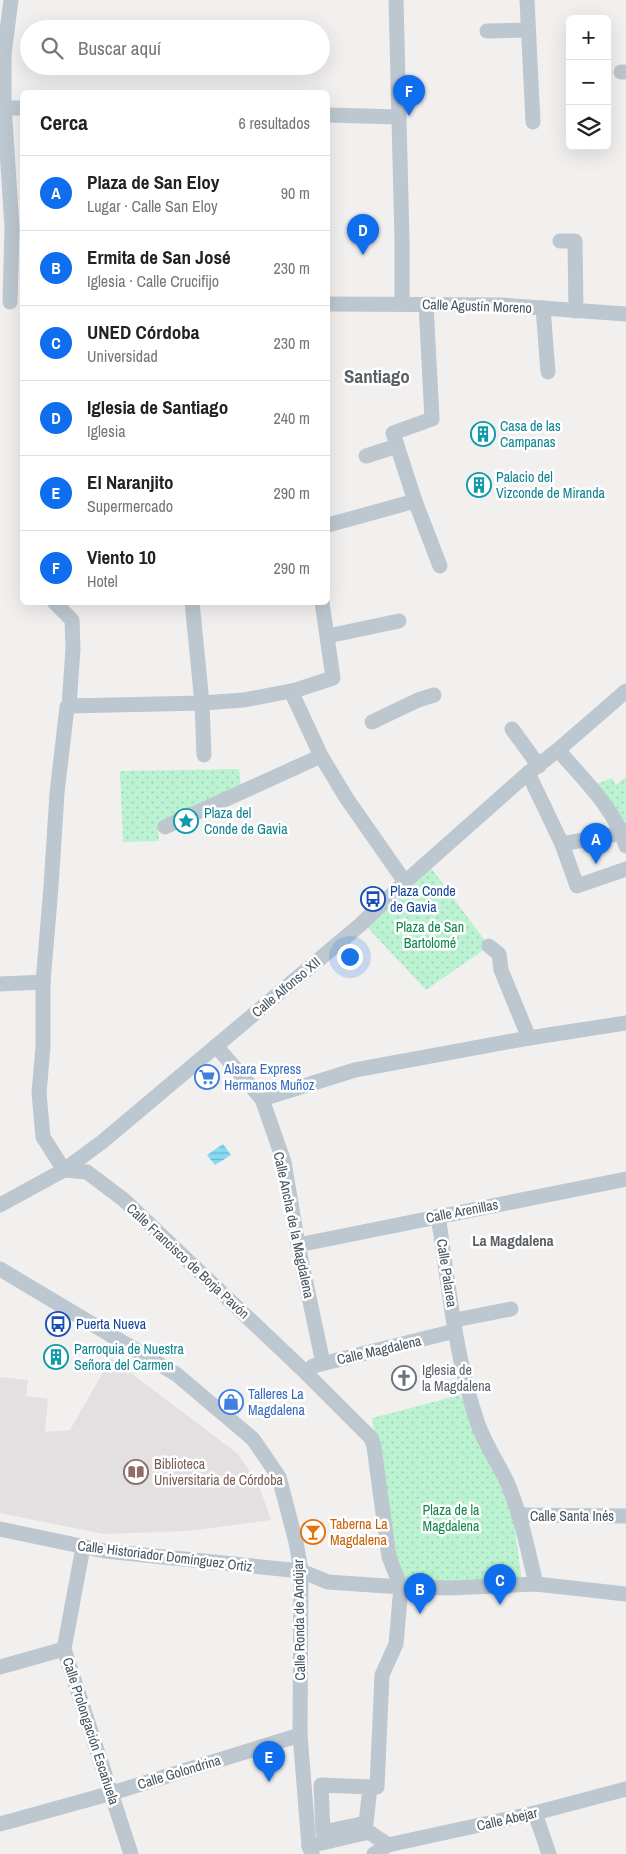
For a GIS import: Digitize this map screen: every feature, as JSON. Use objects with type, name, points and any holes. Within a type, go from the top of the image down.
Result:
[{"type":"street","points":[[11,0],[4,54],[3,106],[4,174],[12,228],[11,302]]},
{"type":"street","points":[[396,0],[402,304]]},
{"type":"street","points":[[527,0],[533,122]]},
{"type":"street","points":[[487,31],[528,30]]},
{"type":"street","points":[[3,106],[20,108]]},
{"type":"street","points":[[330,115],[399,117]]},
{"type":"street","points":[[560,241],[575,241],[576,311]]},
{"type":"street","name":"Calle Agustín Moreno","points":[[330,304],[502,305],[626,314]]},
{"type":"street","points":[[426,304],[432,419],[393,433],[415,501],[440,566]]},
{"type":"street","points":[[543,308],[548,372]]},
{"type":"street","points":[[366,456],[398,446]]},
{"type":"street","points":[[330,524],[415,501]]},
{"type":"street","points":[[57,605],[72,620],[73,649],[69,706],[67,707],[57,793],[43,982],[43,1047],[39,1093],[43,1137],[64,1170]]},
{"type":"street","points":[[192,605],[202,703],[204,755]]},
{"type":"street","points":[[69,706],[202,703],[244,700],[291,691],[332,678],[323,605]]},
{"type":"street","points":[[328,636],[400,620]]},
{"type":"street","points":[[291,691],[320,756],[347,799],[405,882]]},
{"type":"street","name":"Calle Alfonso XII","points":[[0,1205],[64,1170],[102,1142],[360,925],[405,882],[533,769],[558,750],[626,691]]},
{"type":"street","points":[[372,722],[418,700],[434,695]]},
{"type":"street","points":[[512,729],[533,769],[577,886],[626,869]]},
{"type":"street","points":[[558,750],[595,792],[625,836],[562,844]]},
{"type":"street","points":[[165,827],[320,756]]},
{"type":"street","points":[[489,946],[499,954],[501,970],[529,1038]]},
{"type":"street","points":[[0,984],[43,982]]},
{"type":"street","points":[[262,1099],[355,1070],[529,1038],[626,1023]]},
{"type":"street","name":"Calle Ancha de la Magdalena","points":[[216,1046],[262,1099],[284,1162],[298,1245],[323,1363]]},
{"type":"street","name":"Calle Francisco de Borja Pavón","points":[[64,1170],[87,1172],[124,1200],[302,1369]]},
{"type":"street","name":"Calle Arenillas","points":[[298,1245],[626,1180]]},
{"type":"street","name":"Calle Palarea","points":[[438,1216],[455,1326]]},
{"type":"street","name":"Calle Ronda de Andújar","points":[[0,1269],[176,1374],[253,1439],[278,1477],[296,1542],[301,1571],[300,1735],[311,1850]]},
{"type":"street","name":"Calle Magdalena","points":[[302,1369],[511,1309]]},
{"type":"street","points":[[455,1326],[478,1424],[508,1484],[536,1584]]},
{"type":"street","points":[[302,1369],[371,1438],[374,1447],[389,1557],[401,1587],[396,1644],[382,1675],[377,1787],[370,1787]]},
{"type":"street","name":"Calle Santa Inés","points":[[518,1516],[626,1516]]},
{"type":"street","name":"Calle Historiador Domínguez Ortiz","points":[[0,1529],[104,1551],[301,1571]]},
{"type":"street","name":"Calle Prolongación Escañuela","points":[[83,1547],[64,1649],[132,1854]]},
{"type":"street","points":[[301,1571],[328,1582],[451,1588],[536,1584],[626,1594]]},
{"type":"street","points":[[0,1667],[64,1649]]},
{"type":"street","name":"Calle Golondrina","points":[[0,1824],[112,1793],[300,1735]]},
{"type":"street","name":"Calle Abejar","points":[[374,1854],[388,1845],[535,1813],[626,1789]]},
{"type":"street","points":[[535,1813],[549,1854]]},
{"type":"street","points":[[311,1850],[368,1832],[388,1845]]},
{"type":"shaded area","points":[[111,1358],[238,1454],[258,1483],[271,1520],[188,1531],[104,1534],[0,1513],[0,1377],[28,1380],[26,1396],[48,1399],[45,1432],[70,1430]]},
{"type":"green space","points":[[239,769],[241,787],[158,825],[159,841],[123,842],[120,771]]},
{"type":"green space","points":[[626,777],[626,822],[622,824],[594,785],[612,778],[616,785]]},
{"type":"green space","name":"Plaza de San Bartolomé","points":[[431,868],[489,946],[426,990],[367,927]]},
{"type":"green space","name":"Plaza de la Magdalena","points":[[460,1395],[512,1507],[522,1582],[400,1580],[372,1418]]},
{"type":"water","points":[[223,1144],[231,1155],[215,1165],[207,1155]]},
{"type":"place","name":"Viento 10","points":[[409,116]]},
{"type":"place","name":"Iglesia de Santiago","points":[[363,255]]},
{"type":"place","name":"Casa de las Campanas","points":[[483,434]]},
{"type":"place","name":"Palacio del Vizconde de Miranda","points":[[479,485]]},
{"type":"place","name":"Plaza del Conde de Gavia","points":[[186,821]]},
{"type":"place","name":"Plaza de San Eloy","points":[[596,864]]},
{"type":"place","name":"Plaza Conde de Gavia","points":[[373,899]]},
{"type":"place","name":"Alsara Express Hermanos Muñoz","points":[[207,1077]]},
{"type":"place","name":"Puerta Nueva","points":[[58,1324]]},
{"type":"place","name":"Parroquia de Nuestra Señora del Carmen","points":[[56,1357]]},
{"type":"place","name":"Iglesia de la Magdalena","points":[[404,1378]]},
{"type":"place","name":"Talleres La Magdalena","points":[[231,1402]]},
{"type":"place","name":"Biblioteca Universitaria de Córdoba","points":[[136,1472]]},
{"type":"place","name":"Taberna La Magdalena","points":[[313,1532]]},
{"type":"place","name":"UNED Córdoba","points":[[500,1605]]},
{"type":"place","name":"Ermita de San José","points":[[420,1614]]},
{"type":"place","name":"El Naranjito","points":[[269,1782]]},
{"type":"district","name":"Santiago","points":[[377,376]]},
{"type":"district","name":"La Magdalena","points":[[513,1240]]}]
